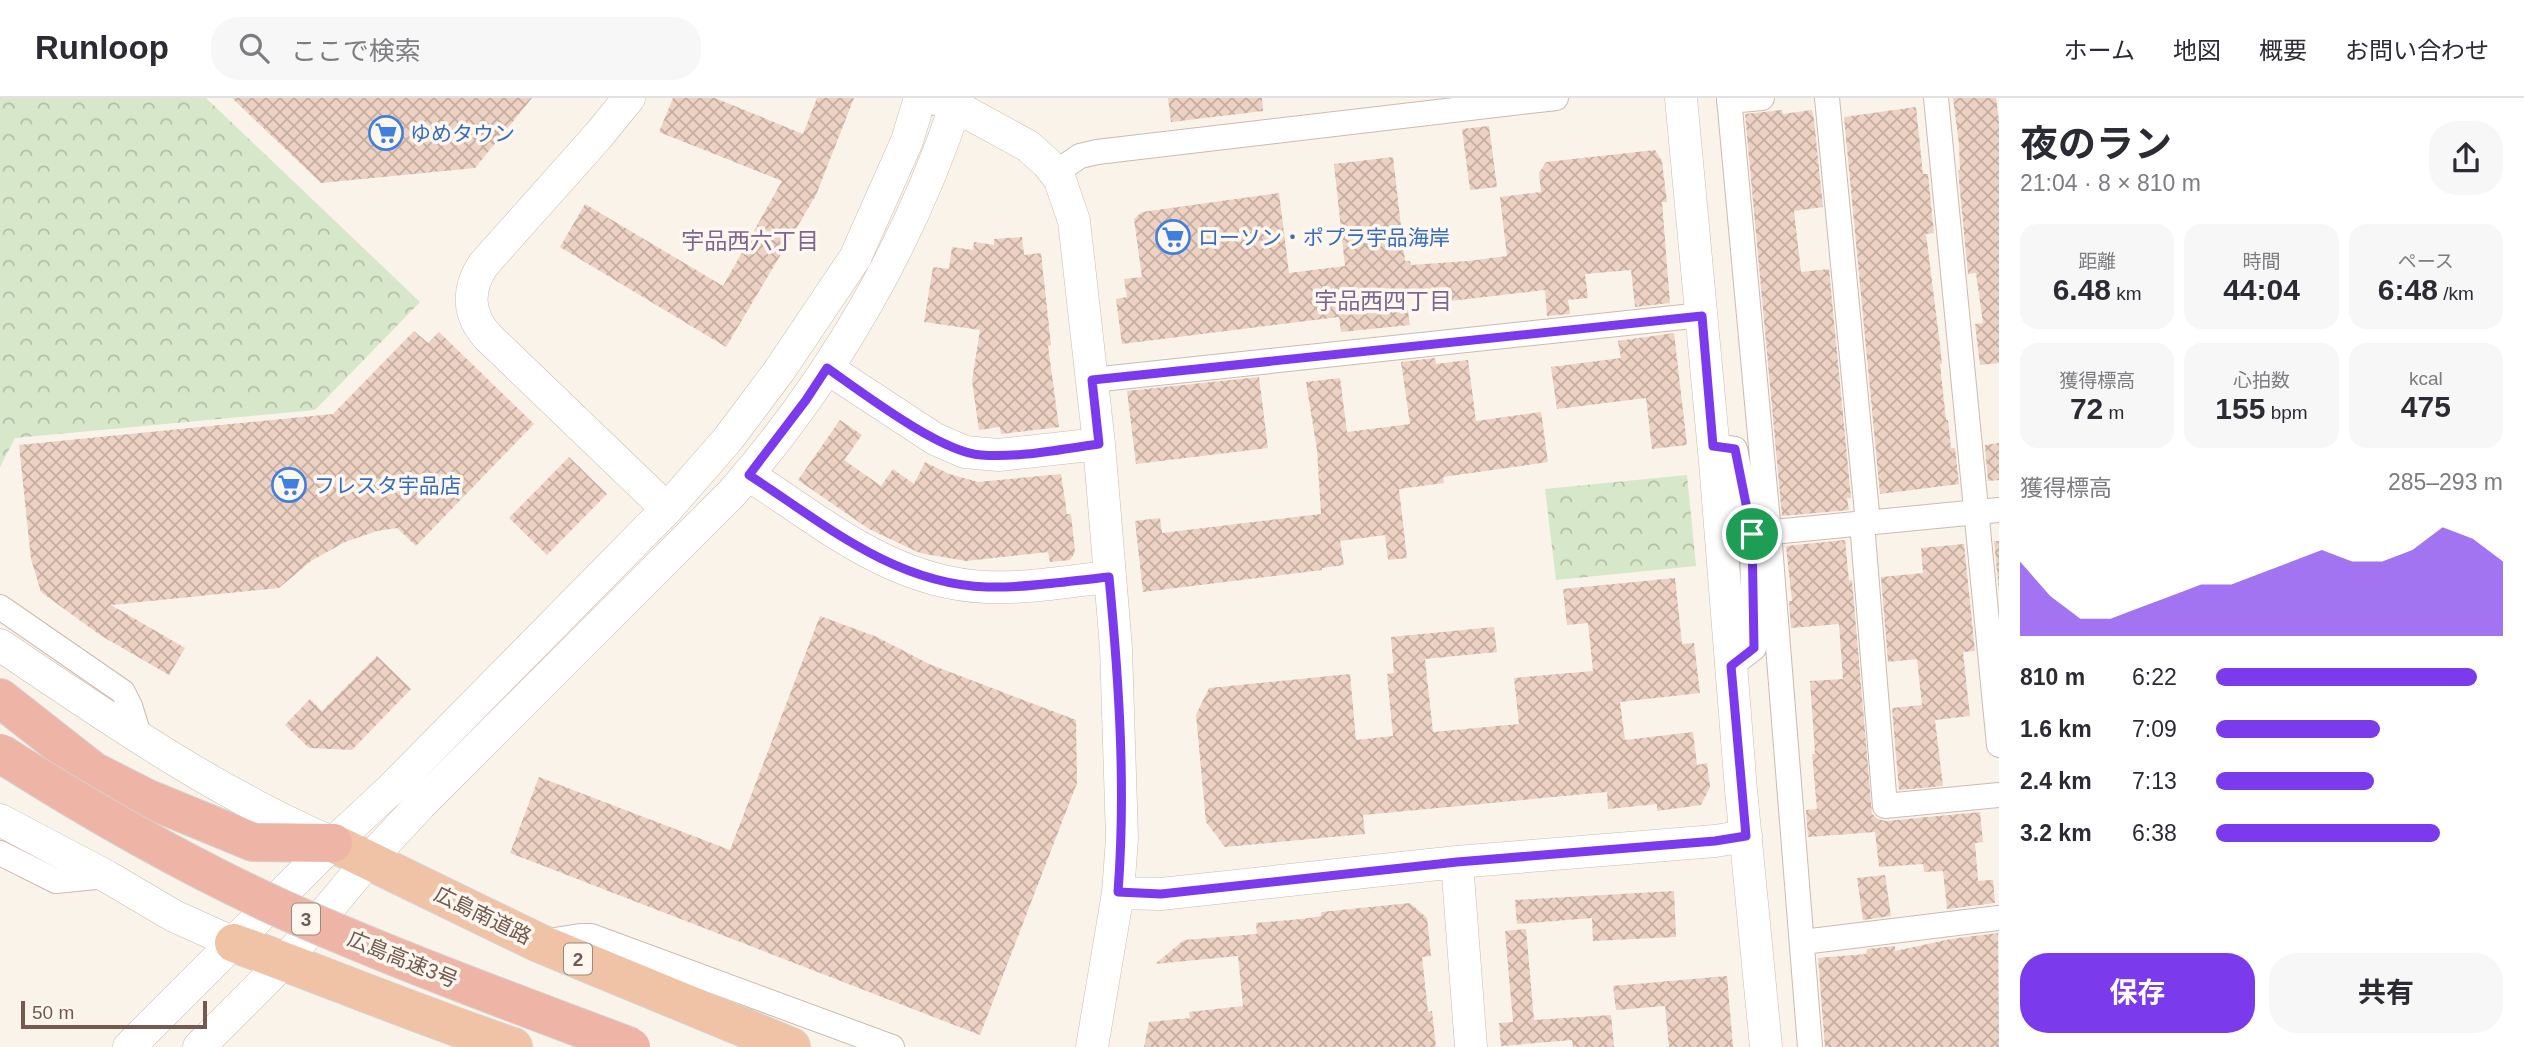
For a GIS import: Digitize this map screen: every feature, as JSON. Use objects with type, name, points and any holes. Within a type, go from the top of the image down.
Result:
[{"type":"highway","points":[[13,708],[93,771],[146,798],[253,842],[333,843]]},
{"type":"highway","name":"広島高速3号","points":[[0,753],[128,831],[285,910],[442,975],[631,1047]]},
{"type":"highway","name":"広島南道路","points":[[333,843],[540,943],[791,1047]]},
{"type":"highway","points":[[234,943],[424,1017],[513,1047]]},
{"type":"street","points":[[629,98],[483,265],[472,288],[472,310],[481,330],[667,509]]},
{"type":"street","points":[[129,1047],[333,843],[390,790],[667,509],[754,406],[855,258],[907,142],[920,98]]},
{"type":"street","points":[[1055,173],[1080,156],[1097,152],[1556,98]]},
{"type":"street","points":[[1681,98],[1766,1047]]},
{"type":"street","points":[[1762,98],[1729,99],[1760,533],[1803,942],[1810,1047]]},
{"type":"street","points":[[1827,98],[1865,523],[1885,806],[1999,795]]},
{"type":"street","points":[[1936,98],[1987,510],[1999,745]]},
{"type":"street","points":[[199,1047],[284,961],[420,805],[749,475],[806,400],[872,295],[914,213],[948,101],[1028,146],[1055,173],[1066,194],[1074,221],[1099,444],[1119,696],[1122,838],[1118,892],[1092,1047]]},
{"type":"street","points":[[1092,380],[1702,316]]},
{"type":"street","points":[[827,368],[934,439],[965,452],[998,455],[1099,444]]},
{"type":"street","points":[[1713,446],[1735,449],[1760,533],[1754,648],[1731,666]]},
{"type":"street","points":[[749,475],[860,547],[919,576],[941,582],[988,587],[1109,577]]},
{"type":"street","points":[[1760,533],[1987,510]]},
{"type":"street","points":[[0,607],[123,692],[140,738]]},
{"type":"street","points":[[0,645],[140,738],[277,819],[333,843]]},
{"type":"street","points":[[0,820],[106,876],[174,916],[234,943]]},
{"type":"street","points":[[1118,892],[1161,894],[1457,862],[1715,841],[1746,836]]},
{"type":"street","points":[[0,853],[56,881],[106,876]]},
{"type":"street","points":[[1457,862],[1471,1047]]},
{"type":"street","points":[[1803,942],[1999,918]]},
{"type":"street","points":[[540,943],[591,936],[855,1040],[892,1047]]},
{"type":"green space","points":[[0,98],[206,98],[420,302],[315,410],[15,438],[0,467]]},
{"type":"green space","points":[[1687,475],[1696,566],[1556,580],[1545,489]]},
{"type":"building","name":"ゆめタウン","points":[[232,98],[532,98],[475,168],[321,183]]},
{"type":"building","points":[[673,98],[715,98],[803,134],[817,98],[854,98],[816,195],[726,347],[560,247],[585,204],[723,286],[782,181],[659,132]]},
{"type":"building","points":[[1168,98],[1262,98],[1263,111],[1171,122]]},
{"type":"building","points":[[1953,98],[1996,98],[1999,122],[1999,363],[1980,365],[1975,324],[1983,323],[1976,273],[1968,274]]},
{"type":"building","points":[[1916,107],[1923,174],[1928,174],[1934,233],[1926,234],[1946,420],[1951,448],[1955,448],[1959,484],[1880,494],[1844,117]]},
{"type":"building","points":[[1782,110],[1783,114],[1812,110],[1814,120],[1823,207],[1794,211],[1801,272],[1829,269],[1851,498],[1847,498],[1849,510],[1782,516],[1745,114]]},
{"type":"building","points":[[1489,126],[1497,187],[1470,190],[1462,129]]},
{"type":"building","points":[[1655,150],[1662,161],[1667,202],[1662,202],[1670,303],[1635,307],[1631,270],[1585,274],[1588,298],[1568,300],[1570,314],[1547,316],[1545,290],[1450,301],[1448,287],[1405,293],[1410,325],[1341,332],[1339,317],[1122,344],[1116,299],[1127,297],[1124,279],[1142,277],[1134,219],[1142,212],[1279,193],[1289,273],[1345,266],[1334,164],[1393,157],[1405,261],[1410,261],[1411,265],[1468,261],[1507,256],[1500,197],[1541,192],[1539,173],[1546,162]]},
{"type":"building","points":[[1022,237],[1024,255],[1041,253],[1051,345],[1048,346],[1059,427],[1001,434],[1000,427],[979,430],[972,381],[980,330],[924,322],[933,267],[949,269],[952,247],[973,250],[974,242],[994,245],[994,239]]},
{"type":"building","points":[[414,331],[428,343],[439,332],[534,424],[416,546],[397,528],[377,531],[345,542],[311,561],[279,588],[111,605],[185,648],[169,675],[100,635],[41,592],[31,559],[19,445],[333,414]]},
{"type":"building","points":[[1674,333],[1687,445],[1652,449],[1646,398],[1557,409],[1551,367],[1621,358],[1618,341]]},
{"type":"building","points":[[1435,358],[1436,364],[1468,360],[1476,421],[1541,412],[1548,462],[1443,477],[1444,483],[1399,489],[1407,558],[1388,560],[1385,535],[1340,541],[1344,565],[1143,592],[1135,521],[1160,518],[1162,533],[1321,514],[1317,450],[1306,382],[1340,378],[1347,432],[1410,424],[1401,362]]},
{"type":"building","points":[[1259,377],[1268,448],[1136,464],[1127,391]]},
{"type":"building","points":[[840,420],[862,435],[844,460],[881,486],[893,469],[914,484],[925,462],[949,474],[978,482],[1061,474],[1067,514],[1071,514],[1075,552],[1070,560],[1050,562],[1048,552],[966,561],[920,553],[869,529],[798,480]]},
{"type":"building","points":[[1999,443],[1999,480],[1988,481],[1985,445]]},
{"type":"building","points":[[569,457],[607,494],[547,555],[509,518]]},
{"type":"building","points":[[1845,540],[1849,581],[1852,580],[1872,814],[1886,821],[1980,812],[1983,842],[1975,843],[1978,881],[1993,880],[1995,903],[1947,909],[1943,871],[1924,872],[1923,864],[1879,867],[1875,832],[1808,837],[1806,810],[1817,809],[1810,681],[1843,679],[1839,624],[1791,628],[1789,601],[1792,601],[1786,546]]},
{"type":"building","points":[[1994,541],[1999,541],[1999,592]]},
{"type":"building","points":[[1964,544],[1975,651],[1963,652],[1970,716],[1935,720],[1943,786],[1899,790],[1892,708],[1922,705],[1917,659],[1888,662],[1881,577],[1923,573],[1921,548]]},
{"type":"building","points":[[1675,578],[1682,644],[1694,643],[1700,693],[1620,702],[1625,740],[1693,732],[1697,765],[1707,763],[1710,787],[1701,805],[1657,811],[1657,804],[1608,809],[1607,792],[1363,815],[1365,834],[1225,847],[1206,822],[1196,715],[1209,688],[1350,674],[1356,740],[1393,736],[1387,674],[1394,673],[1391,637],[1494,627],[1497,652],[1425,659],[1433,732],[1519,724],[1514,678],[1593,671],[1588,623],[1567,625],[1563,589]]},
{"type":"building","points":[[820,616],[877,637],[929,664],[1076,720],[1077,783],[980,1035],[510,853],[539,777],[730,850]]},
{"type":"building","points":[[377,656],[411,689],[352,750],[309,748],[285,725],[310,699],[322,711]]},
{"type":"building","points":[[1885,875],[1891,916],[1863,920],[1857,878]]},
{"type":"building","points":[[1674,891],[1676,937],[1593,941],[1592,918],[1517,924],[1515,900]]},
{"type":"building","points":[[1410,903],[1427,918],[1431,956],[1422,957],[1428,1012],[1432,1011],[1436,1047],[1144,1047],[1149,1022],[1190,1018],[1189,1012],[1243,1006],[1238,956],[1155,964],[1184,940],[1257,934],[1256,923],[1322,916],[1321,912]]},
{"type":"building","points":[[1526,929],[1534,1020],[1611,1015],[1614,1047],[1573,1047],[1572,1040],[1501,1046],[1499,1023],[1513,1022],[1505,931]]},
{"type":"building","points":[[1998,933],[1999,1047],[1825,1047],[1818,958],[1866,954],[1867,949],[1895,946],[1895,951],[1951,939]]},
{"type":"building","points":[[1727,976],[1733,1047],[1669,1047],[1665,1006],[1616,1010],[1613,986]]},
{"type":"place","name":"ゆめタウン","points":[[386,133]]},
{"type":"place","name":"ローソン・ポプラ宇品海岸","points":[[1173,237]]},
{"type":"place","name":"フレスタ宇品店","points":[[289,485]]},
{"type":"district","name":"宇品西六丁目","points":[[750,241]]},
{"type":"district","name":"宇品西四丁目","points":[[1383,301]]},
{"type":"route","points":[[1702,316],[1713,446],[1735,449],[1752,534],[1754,648],[1731,666],[1746,836],[1715,841],[1457,862],[1161,894],[1118,892],[1122,838],[1119,696],[1109,577],[988,587],[941,582],[919,576],[878,558],[749,475],[827,368],[934,439],[965,452],[998,455],[1099,444],[1092,380],[1702,316]]}]
